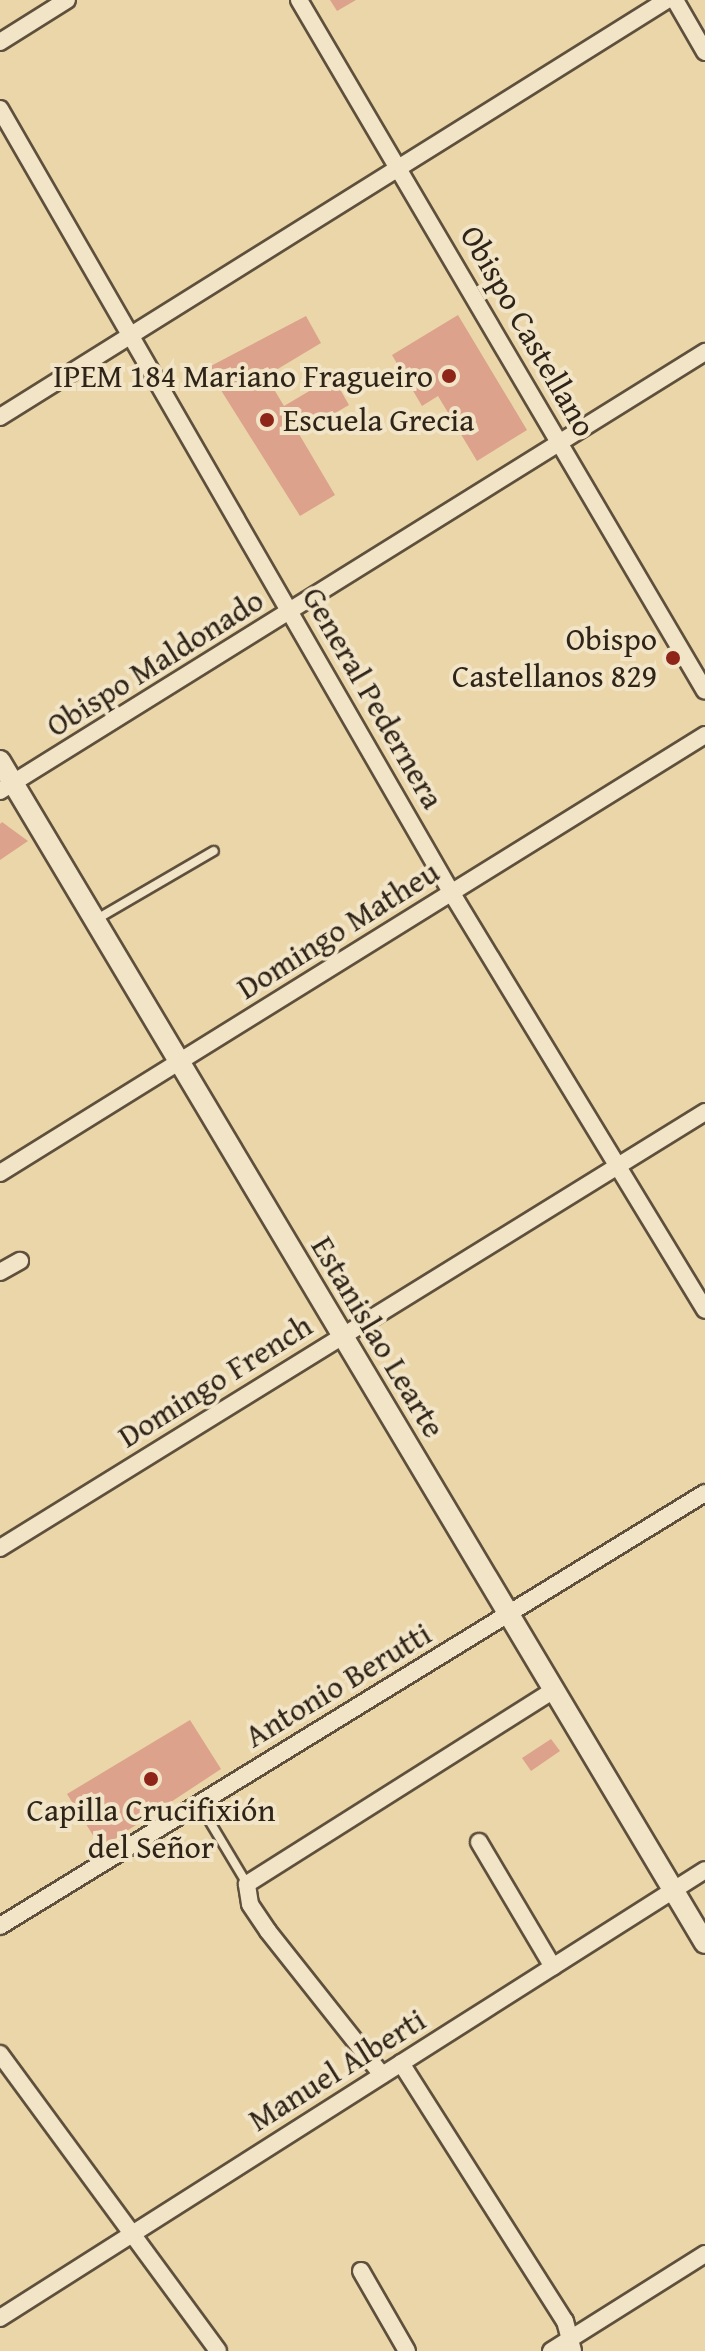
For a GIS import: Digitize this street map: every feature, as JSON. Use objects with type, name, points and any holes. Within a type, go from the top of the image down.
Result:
[{"type":"street","points":[[0,42],[67,0]]},
{"type":"street","name":"Obispo Castellano","points":[[299,0],[401,168],[705,691]]},
{"type":"street","points":[[0,417],[667,0]]},
{"type":"street","points":[[675,0],[705,52]]},
{"type":"street","name":"General Pedernera","points":[[0,109],[134,336],[451,892],[705,1310]]},
{"type":"street","name":"Obispo Maldonado","points":[[6,787],[705,352]]},
{"type":"street","name":"Domingo Matheu","points":[[0,1173],[705,735]]},
{"type":"street","name":"Estanislao Learte","points":[[0,761],[6,787],[95,921],[705,1943]]},
{"type":"street","name":"Domingo French","points":[[0,1548],[705,1112]]},
{"type":"street","points":[[0,1272],[20,1261]]},
{"type":"street","name":"Antonio Berutti","points":[[0,1926],[705,1493]]},
{"type":"street","points":[[382,2075],[268,1931],[250,1904],[247,1884],[554,1690]]},
{"type":"street","points":[[479,1842],[553,1967]]},
{"type":"street","name":"Manuel Alberti","points":[[0,2318],[705,1870]]},
{"type":"street","points":[[0,2054],[218,2351]]},
{"type":"street","points":[[401,2063],[572,2346]]},
{"type":"street","points":[[551,2351],[572,2346],[705,2254]]},
{"type":"street","points":[[361,2271],[407,2351]]},
{"type":"lane","points":[[95,921],[214,851]]},
{"type":"lane","points":[[198,1802],[247,1884]]},
{"type":"building","points":[[330,0],[356,0],[337,11]]},
{"type":"building","name":"IPEM 184 Mariano Fragueiro","points":[[458,315],[527,430],[477,461],[438,396],[422,406],[392,355]]},
{"type":"building","points":[[306,316],[321,343],[266,376],[284,406],[333,377],[349,405],[299,434],[335,495],[300,516],[207,368]]},
{"type":"building","points":[[2,822],[28,841],[0,860],[0,824]]},
{"type":"building","name":"Capilla Crucifixión del Señor","points":[[190,1720],[221,1769],[101,1848],[67,1794]]},
{"type":"building","points":[[551,1739],[560,1751],[531,1771],[522,1758]]},
{"type":"place","name":"IPEM 184 Mariano Fragueiro","points":[[449,376]]},
{"type":"place","name":"Escuela Grecia","points":[[267,420]]},
{"type":"place","name":"Obispo Castellanos 829","points":[[673,658]]},
{"type":"place","name":"Capilla Crucifixión del Señor","points":[[151,1779]]}]
